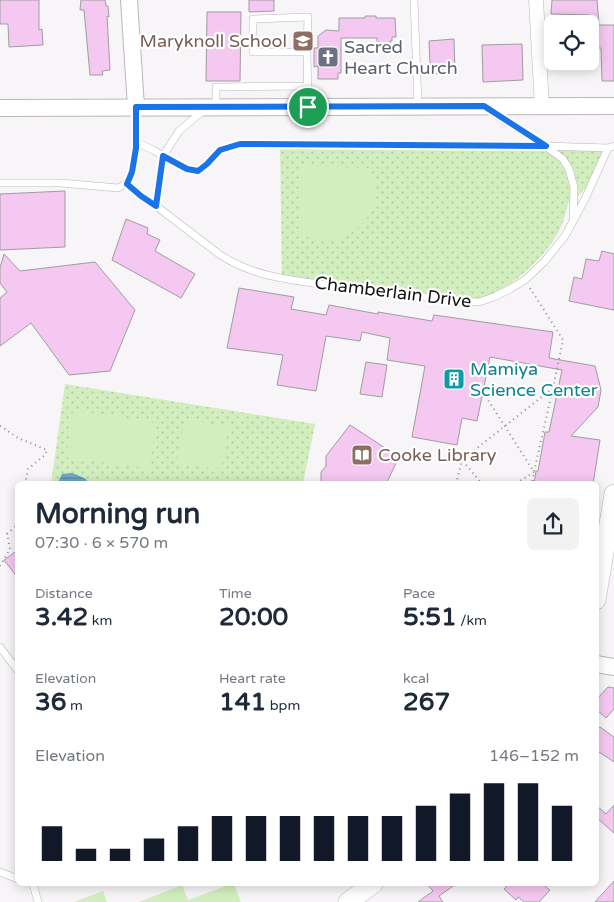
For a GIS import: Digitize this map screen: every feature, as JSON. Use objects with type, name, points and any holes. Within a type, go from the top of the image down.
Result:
[{"type":"main road","points":[[599,582],[614,494]]},
{"type":"main road","points":[[348,902],[370,886]]},
{"type":"street","points":[[129,0],[136,107]]},
{"type":"street","points":[[536,0],[542,107]]},
{"type":"street","points":[[0,108],[614,106]]},
{"type":"street","points":[[599,664],[614,667]]},
{"type":"lane","points":[[414,0],[418,106]]},
{"type":"lane","points":[[307,52],[253,52],[253,19],[308,18],[308,107]]},
{"type":"lane","points":[[156,206],[163,156],[179,131],[212,108],[216,87],[308,86]]},
{"type":"lane","points":[[484,106],[563,159],[569,169],[574,187],[572,221]]},
{"type":"lane","points":[[0,182],[61,183],[118,188],[127,184],[132,172],[136,142],[136,107]]},
{"type":"lane","points":[[136,142],[187,169],[198,171],[220,150],[240,144],[611,147]]},
{"type":"lane","name":"Chamberlain Drive","points":[[127,184],[228,260],[244,268],[282,279],[453,301],[478,302],[494,297],[525,280],[544,262],[565,236],[611,147]]},
{"type":"lane","points":[[0,647],[15,667]]},
{"type":"lane","points":[[0,872],[15,878]]},
{"type":"lane","points":[[33,886],[38,902]]},
{"type":"path","points":[[525,280],[563,340],[532,481]]},
{"type":"path","points":[[457,481],[462,460],[553,388]]},
{"type":"path","points":[[483,392],[534,472]]},
{"type":"path","points":[[0,426],[18,438],[47,450],[28,469],[26,481]]},
{"type":"path","points":[[462,460],[480,481]]},
{"type":"path","points":[[520,481],[534,472]]},
{"type":"path","points":[[0,566],[10,549],[7,534],[15,527]]},
{"type":"green space","points":[[280,144],[608,148],[590,184],[568,203],[560,229],[554,240],[537,261],[515,280],[492,294],[477,299],[453,301],[282,279]]},
{"type":"green space","points":[[299,166],[371,168],[374,203],[370,214],[363,223],[349,234],[333,240],[317,240],[299,234]]},
{"type":"green space","points":[[65,384],[315,424],[304,481],[87,481],[80,477],[62,474],[58,481],[51,481]]},
{"type":"green space","points":[[73,410],[156,423],[149,469],[66,457]]},
{"type":"green space","points":[[185,419],[229,427],[222,465],[216,469],[176,463]]},
{"type":"green space","points":[[179,886],[182,886],[188,900],[226,886],[235,886],[241,902],[139,902]]},
{"type":"green space","points":[[103,891],[107,902],[74,902]]},
{"type":"water","points":[[71,473],[87,481],[58,481],[62,474]]},
{"type":"building","points":[[0,0],[39,0],[39,30],[42,29],[43,45],[9,47],[8,24],[0,24]]},
{"type":"building","points":[[81,0],[105,0],[106,6],[108,6],[110,70],[102,71],[103,75],[90,75],[84,10],[80,10]]},
{"type":"building","points":[[249,0],[274,0],[274,11],[249,12]]},
{"type":"building","points":[[552,0],[597,0],[598,15],[551,14]]},
{"type":"building","points":[[207,12],[241,12],[240,81],[206,81]]},
{"type":"building","points":[[365,16],[395,18],[396,37],[392,37],[390,48],[377,48],[377,38],[341,38],[341,73],[338,73],[338,79],[318,79],[318,66],[314,67],[314,48],[318,48],[318,36],[326,30],[339,31],[339,18],[365,18]]},
{"type":"building","points":[[599,25],[614,25],[614,81],[602,81],[601,48],[599,48]]},
{"type":"building","points":[[454,39],[455,73],[427,74],[426,64],[430,64],[429,41]]},
{"type":"building","points":[[522,44],[523,80],[483,82],[482,45]]},
{"type":"building","points":[[65,191],[65,247],[0,250],[0,194]]},
{"type":"building","points":[[126,219],[148,228],[147,234],[160,240],[155,251],[195,274],[181,298],[112,260]]},
{"type":"building","points":[[602,251],[614,254],[614,310],[569,301],[574,277],[582,279],[586,259],[599,261]]},
{"type":"building","points":[[4,254],[20,271],[95,262],[135,310],[110,371],[69,375],[31,323],[0,346],[0,298],[7,292],[0,283],[0,268]]},
{"type":"building","points":[[239,288],[294,297],[291,309],[326,315],[329,305],[432,321],[434,315],[553,332],[549,358],[595,366],[601,390],[598,407],[571,436],[600,440],[593,481],[534,481],[545,432],[549,432],[562,370],[490,357],[477,421],[462,418],[457,445],[412,437],[425,366],[387,360],[390,338],[362,332],[360,341],[326,336],[316,391],[277,385],[283,355],[227,348]]},
{"type":"building","points":[[366,362],[387,365],[382,397],[360,394]]},
{"type":"building","name":"Cooke Library","points":[[350,425],[399,457],[387,481],[321,481],[321,472],[326,466],[326,456]]},
{"type":"building","points":[[15,552],[15,574],[4,560]]},
{"type":"building","points":[[608,687],[614,688],[614,709],[606,718],[599,712],[599,697]]},
{"type":"building","points":[[600,727],[614,737],[614,762],[599,752]]},
{"type":"building","points":[[614,805],[614,833],[599,820],[599,808],[606,814]]},
{"type":"building","points":[[614,881],[614,902],[595,902]]},
{"type":"building","points":[[429,886],[453,886],[439,896],[443,902],[418,902],[433,891]]},
{"type":"building","points":[[507,886],[545,886],[550,890],[539,902],[524,902],[518,897],[516,900],[504,889]]},
{"type":"place","name":"Maryknoll School","points":[[303,41]]},
{"type":"place","name":"Sacred Heart Church","points":[[328,57]]},
{"type":"place","name":"Mamiya Science Center","points":[[454,379]]},
{"type":"place","name":"Cooke Library","points":[[362,455]]},
{"type":"route","points":[[484,106],[546,146],[240,144],[220,150],[198,171],[187,169],[163,156],[156,206],[127,184],[132,172],[136,148],[136,107],[308,107],[484,106]]}]
